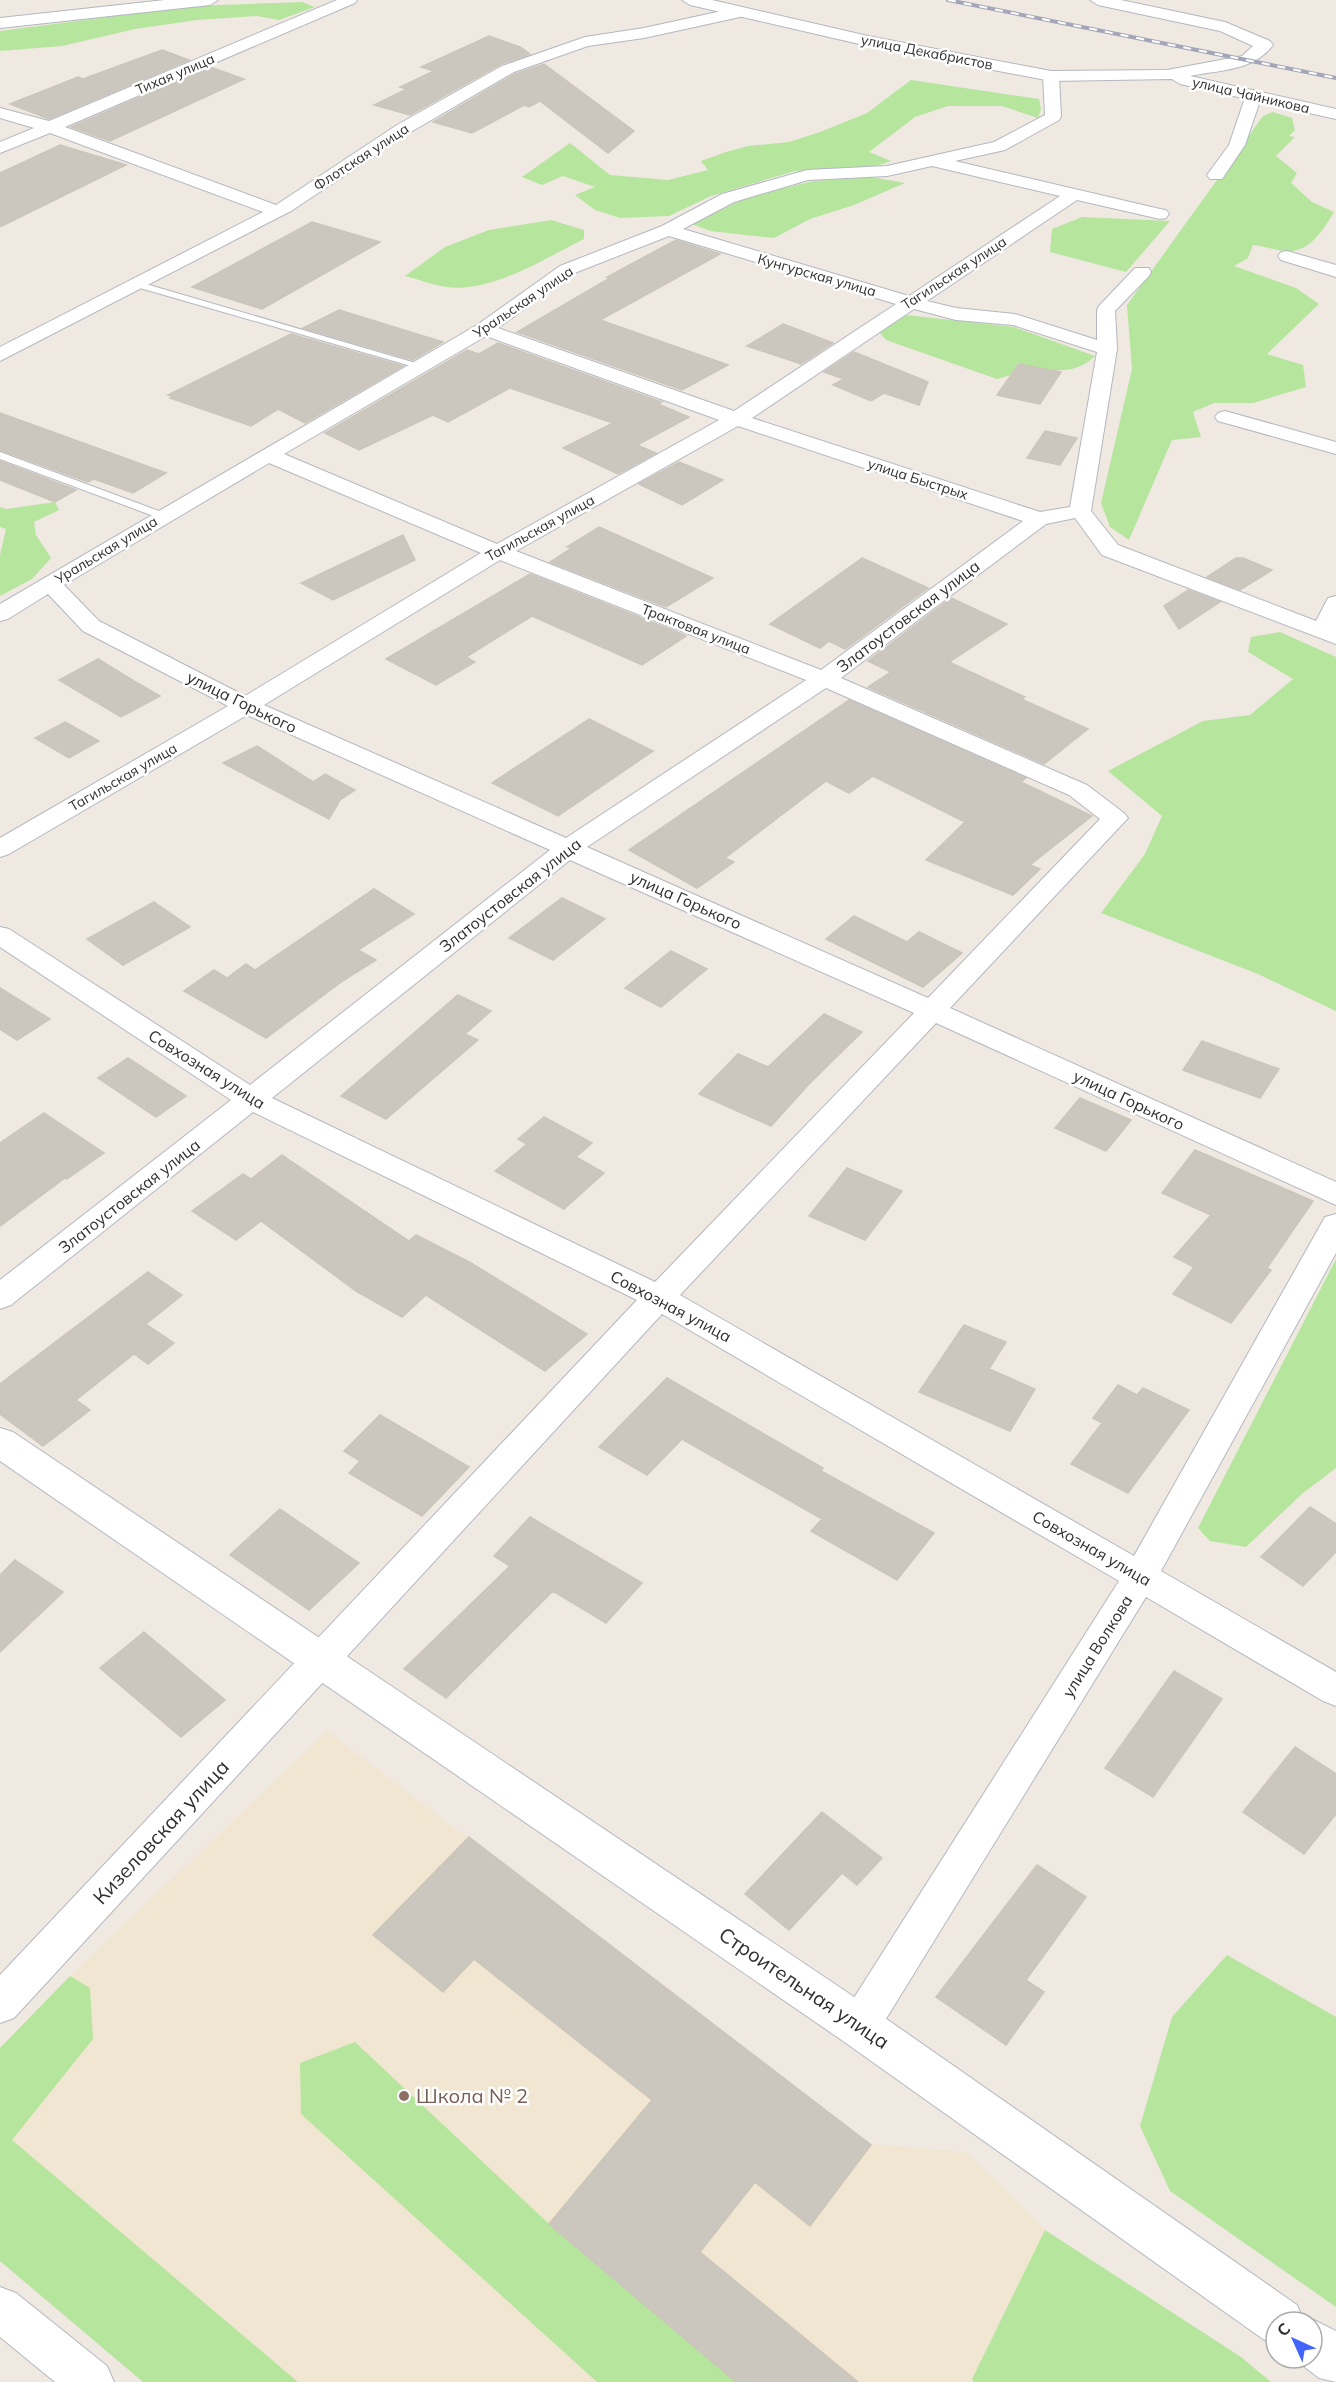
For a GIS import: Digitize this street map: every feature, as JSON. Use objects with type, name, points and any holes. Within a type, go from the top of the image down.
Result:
[{"type":"street","points":[[0,23],[210,0]]},
{"type":"street","name":"Тихая улица","points":[[0,148],[350,0]]},
{"type":"street","name":"улица Декабристов","points":[[690,0],[868,41],[1051,76],[1167,75]]},
{"type":"street","points":[[1098,0],[1225,27],[1264,45],[1248,60],[1167,75]]},
{"type":"street","points":[[0,8],[44,17]]},
{"type":"street","name":"Флотская улица","points":[[0,355],[278,211],[404,129],[508,69],[585,42],[644,33],[740,12]]},
{"type":"street","name":"улица Чайникова","points":[[1167,75],[1336,114]]},
{"type":"street","name":"Уральская улица","points":[[0,614],[484,329],[566,270],[668,230],[728,198],[807,175],[887,171],[999,146],[1053,117],[1051,76]]},
{"type":"street","points":[[1216,175],[1237,145],[1254,95]]},
{"type":"street","points":[[0,113],[50,127],[278,211]]},
{"type":"street","points":[[934,161],[1160,214]]},
{"type":"street","name":"Тагильская улица","points":[[0,849],[246,706],[498,552],[736,419],[1073,195]]},
{"type":"street","name":"Кунгурская улица","points":[[668,230],[910,302],[956,314],[1016,320],[1107,349]]},
{"type":"street","points":[[1287,256],[1336,271]]},
{"type":"street","points":[[1142,272],[1106,310],[1107,349],[1080,511],[1110,550],[1329,634],[1336,603]]},
{"type":"street","name":"улица Быстрых","points":[[484,329],[736,419],[1039,519],[1080,511]]},
{"type":"street","points":[[1225,417],[1336,448]]},
{"type":"street","name":"Трактовая улица","points":[[268,455],[498,552],[824,679],[1078,790],[1115,818]]},
{"type":"street","name":"Златоустовская улица","points":[[0,1297],[569,848],[824,679],[1039,519]]},
{"type":"street","name":"улица Горького","points":[[51,584],[92,626],[246,706],[934,1011],[1336,1194]]},
{"type":"street","name":"Кизеловская улица","points":[[0,2004],[659,1297],[934,1011],[1115,818]]},
{"type":"street","name":"Совхозная улица","points":[[0,935],[252,1100],[659,1297],[1336,1690]]},
{"type":"street","name":"улица Волкова","points":[[859,2026],[1141,1576],[1336,1225]]},
{"type":"street","name":"Строительная улица","points":[[0,1442],[859,2026],[1264,2311]]},
{"type":"street","points":[[0,2309],[91,2382]]},
{"type":"lane","points":[[136,284],[421,366]]},
{"type":"lane","points":[[0,455],[164,516]]},
{"type":"shaded area","name":"Школа № 2","points":[[327,1731],[871,2144],[966,2152],[1045,2230],[972,2379],[974,2382],[143,2382],[0,2261],[0,2048],[70,1976]]},
{"type":"green space","points":[[302,2],[315,7],[279,20],[257,16],[197,20],[135,29],[62,46],[0,51],[0,31],[192,6]]},
{"type":"green space","points":[[911,80],[1039,99],[1041,109],[1038,118],[1002,106],[948,106],[915,117],[869,152],[891,161],[870,168],[795,171],[711,196],[669,216],[620,218],[595,210],[575,195],[595,187],[563,176],[542,185],[522,177],[570,143],[610,175],[668,180],[708,170],[701,161],[726,152],[748,146],[789,142],[867,113]]},
{"type":"green space","points":[[1273,112],[1292,118],[1295,130],[1289,136],[1295,137],[1276,156],[1297,173],[1291,183],[1312,202],[1334,212],[1317,236],[1306,246],[1287,251],[1253,245],[1248,258],[1234,266],[1296,288],[1319,304],[1267,354],[1303,365],[1306,387],[1253,403],[1214,403],[1193,412],[1201,437],[1172,440],[1129,540],[1110,527],[1101,503],[1132,369],[1127,305],[1263,116]]},
{"type":"green space","points":[[871,177],[905,183],[854,205],[810,219],[774,238],[710,231],[692,224],[748,197],[813,181]]},
{"type":"green space","points":[[1082,217],[1170,221],[1126,272],[1050,252],[1052,229]]},
{"type":"green space","points":[[551,220],[584,230],[584,239],[535,265],[482,285],[446,287],[405,276],[445,247],[489,230]]},
{"type":"green space","points":[[906,315],[1014,327],[1095,356],[1087,363],[1068,370],[1018,364],[1011,375],[997,379],[886,340],[879,332]]},
{"type":"green space","points":[[55,502],[59,510],[34,522],[36,535],[51,558],[32,579],[0,596],[0,555],[6,529],[0,527],[0,507],[6,509]]},
{"type":"green space","points":[[1280,632],[1336,657],[1336,1011],[1258,974],[1101,913],[1145,854],[1162,816],[1108,771],[1203,721],[1250,715],[1293,679],[1248,652],[1251,637]]},
{"type":"green space","points":[[1336,1259],[1336,1468],[1303,1493],[1246,1547],[1210,1541],[1198,1528]]},
{"type":"green space","points":[[1227,1955],[1336,2017],[1336,2307],[1170,2191],[1140,2126],[1172,2017]]},
{"type":"green space","points":[[70,1976],[90,1988],[93,2039],[12,2140],[298,2382],[143,2382],[0,2261],[0,2048]]},
{"type":"green space","points":[[355,2042],[549,2224],[736,2382],[597,2382],[301,2114],[300,2063]]},
{"type":"green space","points":[[1045,2230],[1241,2357],[1271,2382],[974,2382],[972,2379]]},
{"type":"building","points":[[489,36],[520,47],[530,54],[501,64],[410,115],[374,105],[407,89],[400,87],[434,71],[421,67]]},
{"type":"building","points":[[162,50],[189,60],[49,119],[10,104],[78,77],[83,79]]},
{"type":"building","points":[[544,64],[634,131],[608,153],[540,101],[529,107],[524,105],[472,133],[433,122],[515,74]]},
{"type":"building","points":[[210,67],[244,79],[110,141],[71,127]]},
{"type":"building","points":[[60,145],[126,165],[0,227],[0,173]]},
{"type":"building","points":[[312,222],[380,242],[262,309],[192,287]]},
{"type":"building","points":[[676,240],[720,254],[600,320],[728,365],[682,390],[517,332],[610,278],[607,277]]},
{"type":"building","points":[[339,310],[443,342],[413,360],[303,328]]},
{"type":"building","points":[[783,324],[833,343],[801,364],[747,346]]},
{"type":"building","points":[[291,334],[403,366],[305,423],[278,409],[251,426],[170,398],[172,396],[168,395]]},
{"type":"building","points":[[498,343],[662,402],[658,404],[689,417],[637,445],[656,453],[618,474],[563,448],[613,423],[510,388],[448,422],[433,415],[359,450],[325,433],[467,350],[479,354]]},
{"type":"building","points":[[854,352],[928,382],[919,405],[884,393],[871,401],[833,385],[844,379],[824,372]]},
{"type":"building","points":[[1019,364],[1061,372],[1040,404],[997,395]]},
{"type":"building","points":[[0,413],[166,473],[133,493],[94,479],[88,482],[0,450]]},
{"type":"building","points":[[1045,431],[1077,438],[1060,465],[1027,458]]},
{"type":"building","points":[[0,461],[76,490],[55,502],[0,480]]},
{"type":"building","points":[[679,462],[723,480],[682,505],[639,484]]},
{"type":"building","points":[[599,527],[713,578],[666,607],[550,562],[572,548],[567,547]]},
{"type":"building","points":[[403,535],[415,560],[333,600],[301,583]]},
{"type":"building","points":[[862,558],[928,588],[845,649],[829,641],[820,648],[770,624]]},
{"type":"building","points":[[1236,558],[1243,558],[1272,570],[1240,590],[1207,577]]},
{"type":"building","points":[[530,574],[686,636],[642,665],[532,616],[466,657],[475,662],[436,685],[386,659]]},
{"type":"building","points":[[1188,590],[1220,602],[1179,629],[1164,606]]},
{"type":"building","points":[[951,598],[1007,624],[949,662],[1025,697],[1021,699],[1088,729],[1044,764],[868,687],[891,672],[868,661]]},
{"type":"building","points":[[98,659],[160,696],[121,717],[59,680]]},
{"type":"building","points":[[849,700],[1026,778],[1021,782],[1092,816],[1030,865],[1040,869],[1013,895],[926,860],[965,822],[873,776],[849,793],[826,781],[725,858],[734,862],[697,888],[629,850]]},
{"type":"building","points":[[589,719],[653,751],[558,816],[492,783]]},
{"type":"building","points":[[65,722],[99,741],[69,758],[35,738]]},
{"type":"building","points":[[257,746],[313,782],[325,774],[355,790],[340,800],[329,819],[223,763]]},
{"type":"building","points":[[374,889],[414,914],[358,950],[376,960],[344,980],[266,1038],[184,991],[214,970],[227,978],[246,964],[255,970]]},
{"type":"building","points":[[562,898],[605,919],[553,960],[509,938]]},
{"type":"building","points":[[154,902],[190,927],[123,965],[87,939]]},
{"type":"building","points":[[854,916],[907,942],[919,932],[962,953],[923,987],[826,939]]},
{"type":"building","points":[[671,951],[707,969],[661,1007],[625,988]]},
{"type":"building","points":[[0,988],[50,1019],[17,1040],[0,1029]]},
{"type":"building","points":[[458,995],[491,1011],[465,1034],[478,1040],[386,1119],[341,1096]]},
{"type":"building","points":[[824,1014],[862,1032],[810,1083],[771,1126],[699,1094],[738,1054],[768,1067]]},
{"type":"building","points":[[1202,1041],[1279,1069],[1260,1098],[1183,1070]]},
{"type":"building","points":[[128,1058],[186,1096],[156,1117],[98,1078]]},
{"type":"building","points":[[1080,1098],[1131,1120],[1106,1151],[1055,1128]]},
{"type":"building","points":[[44,1113],[104,1153],[67,1179],[65,1178],[0,1226],[0,1143]]},
{"type":"building","points":[[544,1117],[592,1143],[576,1157],[604,1173],[564,1209],[495,1171],[527,1144],[518,1139]]},
{"type":"building","points":[[1195,1150],[1313,1201],[1267,1268],[1271,1270],[1231,1323],[1173,1294],[1194,1267],[1174,1257],[1211,1215],[1162,1193]]},
{"type":"building","points":[[282,1155],[409,1241],[416,1235],[471,1263],[587,1334],[545,1371],[426,1295],[402,1317],[356,1291],[261,1221],[236,1240],[192,1211],[243,1174],[251,1179]]},
{"type":"building","points":[[847,1168],[902,1191],[865,1240],[809,1216]]},
{"type":"building","points":[[148,1272],[182,1295],[146,1324],[174,1343],[148,1364],[134,1354],[76,1400],[90,1410],[43,1446],[0,1414],[0,1384]]},
{"type":"building","points":[[964,1325],[1006,1342],[989,1369],[1035,1389],[1010,1431],[919,1392]]},
{"type":"building","points":[[667,1378],[823,1468],[821,1471],[934,1533],[897,1580],[811,1531],[822,1519],[682,1439],[647,1475],[599,1447]]},
{"type":"building","points":[[1118,1385],[1137,1395],[1143,1388],[1189,1410],[1128,1493],[1071,1464],[1102,1423],[1093,1418]]},
{"type":"building","points":[[380,1415],[469,1467],[422,1516],[349,1473],[360,1461],[344,1451]]},
{"type":"building","points":[[1310,1507],[1336,1524],[1336,1552],[1303,1586],[1261,1557]]},
{"type":"building","points":[[280,1509],[359,1563],[309,1610],[230,1555]]},
{"type":"building","points":[[530,1517],[642,1583],[606,1623],[553,1591],[446,1698],[404,1669],[510,1566],[494,1556]]},
{"type":"building","points":[[15,1560],[63,1592],[0,1652],[0,1575]]},
{"type":"building","points":[[144,1632],[225,1700],[181,1737],[100,1668]]},
{"type":"building","points":[[1174,1671],[1222,1699],[1153,1797],[1105,1768]]},
{"type":"building","points":[[1295,1747],[1336,1774],[1336,1814],[1304,1854],[1243,1812]]},
{"type":"building","points":[[822,1812],[882,1858],[857,1885],[842,1873],[789,1930],[745,1894]]},
{"type":"building","points":[[469,1837],[871,2145],[810,2226],[755,2182],[700,2252],[858,2382],[736,2382],[549,2224],[652,2100],[474,1959],[443,1992],[373,1935]]},
{"type":"building","points":[[1037,1865],[1086,1897],[1026,1980],[1044,1992],[1006,2045],[936,1997]]},
{"type":"railway","points":[[948,0],[1336,78]]},
{"type":"place","name":"Школа № 2","points":[[404,2096]]}]
